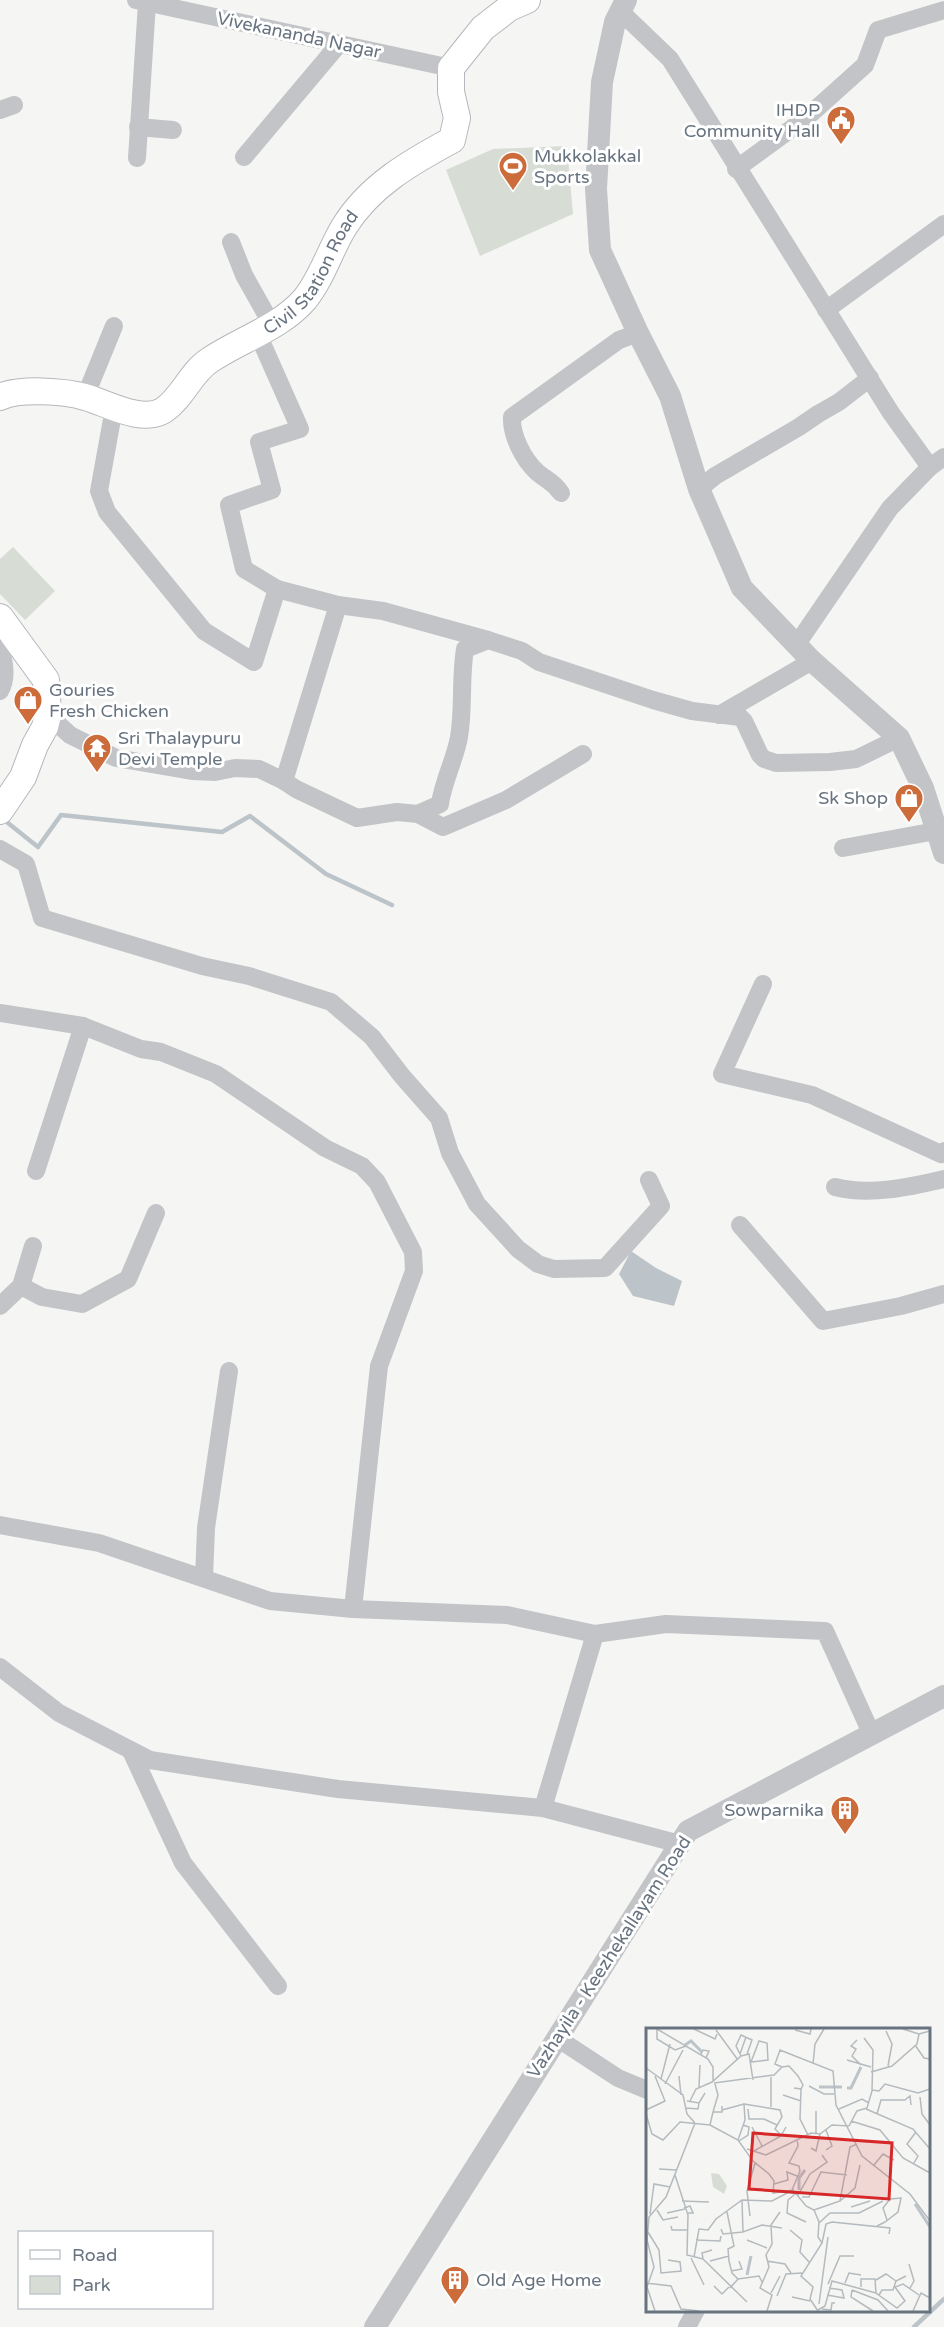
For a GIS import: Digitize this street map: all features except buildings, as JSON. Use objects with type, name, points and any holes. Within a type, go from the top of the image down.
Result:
[{"type":"main road","points":[[451,68],[483,28],[509,8],[527,0]]},
{"type":"main road","name":"Civil Station Road","points":[[0,397],[37,392],[85,397],[114,408],[150,414],[162,411],[174,401],[208,361],[280,321],[305,298],[345,226],[368,196],[388,178],[452,140],[457,118],[451,92],[451,68]]},
{"type":"main road","points":[[0,617],[46,680],[48,715],[23,777],[0,811]]},
{"type":"street","name":"Vivekananda Nagar","points":[[142,1],[451,68]]},
{"type":"street","points":[[137,158],[142,1]]},
{"type":"street","points":[[719,715],[805,652],[890,508],[937,462],[891,413],[736,169],[670,59],[623,6],[615,22],[602,82],[596,189],[600,250],[670,396],[699,489],[742,588],[805,652],[899,738],[923,788],[944,853]]},
{"type":"street","points":[[736,169],[806,118],[865,65],[878,30],[944,10]]},
{"type":"street","points":[[244,157],[339,44]]},
{"type":"street","points":[[138,127],[173,130]]},
{"type":"street","points":[[826,310],[944,224]]},
{"type":"street","points":[[231,242],[300,429],[260,442],[273,490],[229,505],[244,569],[277,589],[338,605],[383,611],[488,639],[505,644],[539,662],[598,683],[692,711],[740,717],[760,754],[764,759],[776,763],[856,759],[899,738]]},
{"type":"street","points":[[85,397],[114,326]]},
{"type":"street","points":[[561,493],[553,482],[537,472],[520,448],[512,427],[512,417],[575,374],[602,351],[619,340],[638,333]]},
{"type":"street","points":[[699,489],[715,476],[839,402],[870,378]]},
{"type":"street","points":[[114,408],[99,490],[107,512],[204,631],[254,662],[277,589]]},
{"type":"street","points":[[284,781],[338,605]]},
{"type":"street","points":[[417,814],[440,804],[442,786],[459,738],[461,671],[465,650],[488,639]]},
{"type":"street","points":[[0,650],[5,662],[3,687],[0,691]]},
{"type":"street","points":[[48,715],[70,735],[116,758],[192,771],[259,769],[357,818],[397,812],[417,814],[443,827],[506,800],[583,754]]},
{"type":"street","points":[[843,848],[936,831]]},
{"type":"street","points":[[0,849],[26,864],[42,918],[161,954],[249,976],[331,1002],[372,1037],[439,1118],[450,1153],[477,1204],[518,1249],[538,1264],[554,1269],[605,1268],[661,1206],[649,1180]]},
{"type":"street","points":[[763,984],[722,1074],[812,1095],[941,1154],[944,1151]]},
{"type":"street","points":[[0,1013],[83,1026],[141,1049],[161,1052],[216,1074],[325,1148],[362,1166],[377,1182],[412,1252],[414,1271],[379,1366],[353,1609]]},
{"type":"street","points":[[36,1171],[83,1026]]},
{"type":"street","points":[[835,1187],[853,1191],[875,1190],[944,1179]]},
{"type":"street","points":[[21,1286],[42,1298],[82,1304],[128,1279],[156,1213]]},
{"type":"street","points":[[740,1226],[823,1321],[901,1306],[944,1294]]},
{"type":"street","points":[[0,1306],[21,1286],[33,1246]]},
{"type":"street","points":[[204,1578],[206,1527],[229,1371]]},
{"type":"street","points":[[0,1525],[99,1542],[270,1601],[353,1609],[507,1616],[595,1634],[666,1624],[825,1631],[872,1735]]},
{"type":"street","points":[[543,1808],[595,1634]]},
{"type":"street","points":[[0,1667],[59,1713],[150,1760],[338,1789],[543,1808],[680,1844]]},
{"type":"street","name":"Vazhayila - Keezhekallayam Road","points":[[375,2327],[688,1831],[944,1696]]},
{"type":"street","points":[[131,1751],[183,1863],[278,1986]]},
{"type":"street","points":[[557,2038],[618,2078],[646,2090]]},
{"type":"street","points":[[687,2327],[695,2312]]},
{"type":"green space","name":"Mukkolakkal Sports","points":[[567,146],[573,214],[480,256],[446,170],[493,149]]},
{"type":"green space","points":[[13,547],[55,591],[25,620],[0,594],[0,559]]},
{"type":"shaded area","points":[[631,1251],[656,1268],[682,1281],[674,1306],[633,1296],[619,1274]]},
{"type":"waterway","points":[[8,823],[38,847],[61,815],[222,832],[250,816],[326,874],[392,905]]},
{"type":"waterway","points":[[914,2327],[944,2299]]},
{"type":"place","name":"IHDP Community Hall","points":[[841,146]]},
{"type":"place","name":"Mukkolakkal Sports","points":[[513,192]]},
{"type":"place","name":"Gouries Fresh Chicken","points":[[28,726]]},
{"type":"place","name":"Sri Thalaypuru Devi Temple","points":[[97,774]]},
{"type":"place","name":"Sk Shop","points":[[909,824]]},
{"type":"place","name":"Sowparnika","points":[[845,1836]]},
{"type":"place","name":"Old Age Home","points":[[455,2306]]}]
